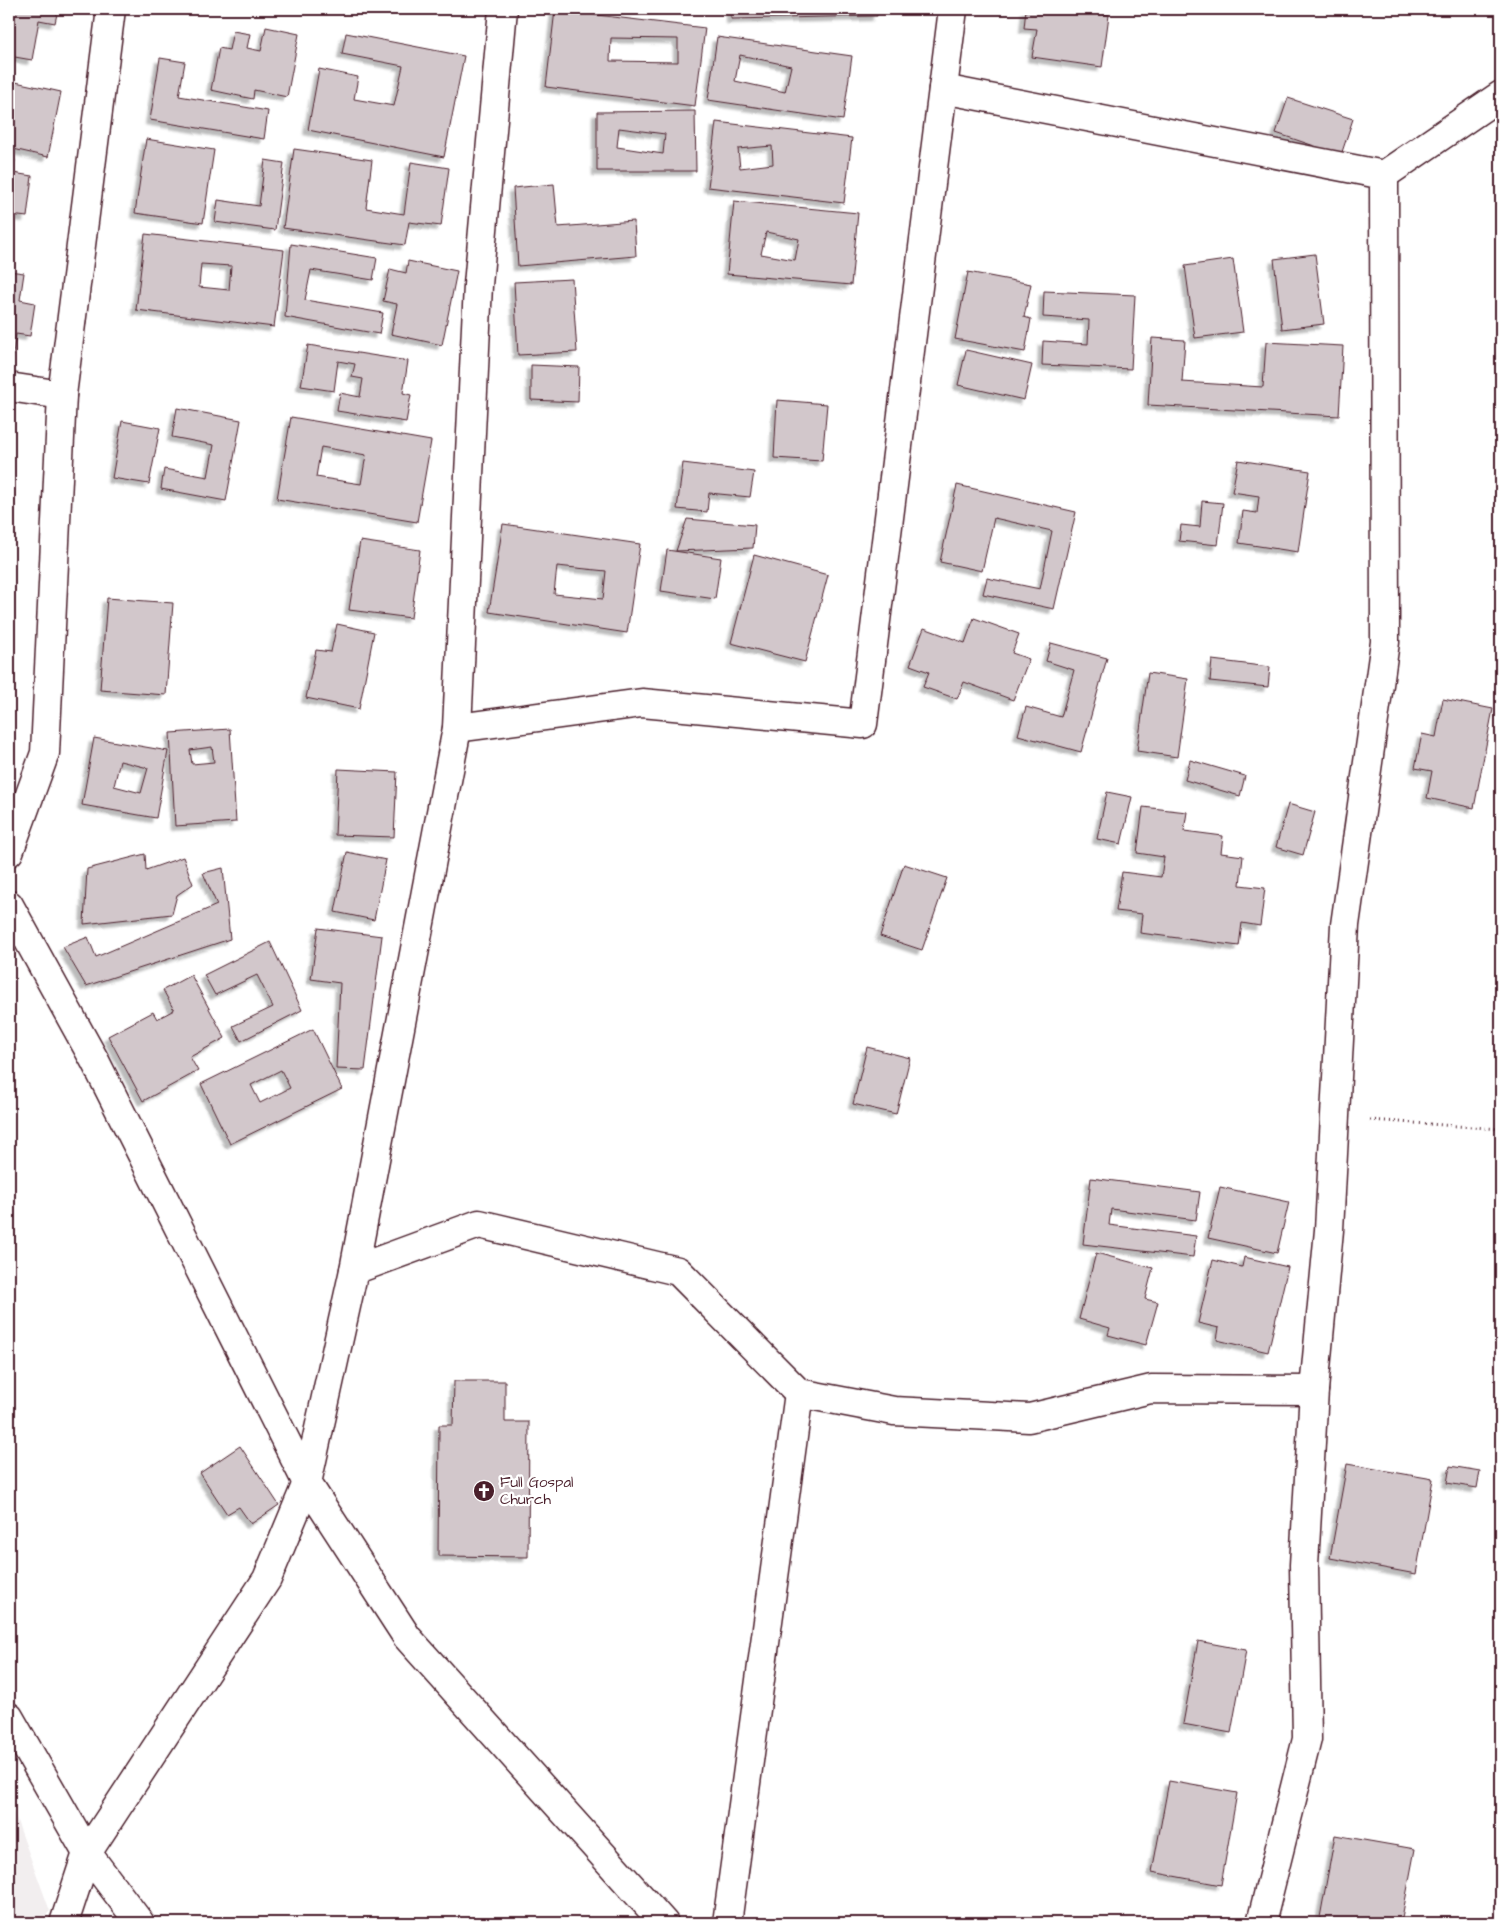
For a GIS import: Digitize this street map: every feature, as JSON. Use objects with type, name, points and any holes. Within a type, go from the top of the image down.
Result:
[{"type":"street","points":[[9,852],[45,753],[62,395],[111,9]]},
{"type":"street","points":[[64,1923],[87,1853],[267,1579],[307,1483],[354,1270],[457,728],[478,285],[503,9]]},
{"type":"street","points":[[457,728],[642,703],[863,724],[953,9]]},
{"type":"street","points":[[942,89],[1384,175],[1501,95]]},
{"type":"street","points":[[1261,1923],[1307,1739],[1304,1565],[1314,1390],[1328,1230],[1346,926],[1384,642],[1384,175]]},
{"type":"street","points":[[9,387],[62,395]]},
{"type":"street","points":[[9,905],[95,1061],[307,1483],[407,1637],[664,1923]]},
{"type":"street","points":[[354,1270],[480,1224],[678,1271],[798,1393],[894,1411],[1029,1418],[1151,1389],[1314,1390]]},
{"type":"street","points":[[727,1923],[798,1393]]},
{"type":"street","points":[[9,1717],[87,1853],[140,1923]]},
{"type":"path","points":[[1335,1118],[1501,1128]]},
{"type":"shaded area","points":[[9,1799],[50,1911],[38,1923],[9,1923]]},
{"type":"building","points":[[9,9],[58,9],[55,23],[39,20],[32,60],[9,56]]},
{"type":"building","points":[[731,9],[877,9],[877,16],[731,19]]},
{"type":"building","points":[[1026,9],[1090,9],[1089,12],[1109,15],[1102,67],[1032,57],[1037,29],[1024,28]]},
{"type":"building","points":[[555,10],[705,28],[695,106],[546,87]],"holes":[[[611,38],[678,39],[678,62],[610,61]]]},
{"type":"building","points":[[266,27],[299,34],[287,97],[254,90],[253,99],[211,90],[219,48],[229,50],[233,31],[250,34],[247,48],[261,51]]},
{"type":"building","points":[[346,33],[464,56],[444,157],[308,130],[319,69],[358,77],[354,99],[394,106],[403,66],[342,54]]},
{"type":"building","points":[[717,37],[852,56],[843,120],[708,100]],"holes":[[[740,55],[791,66],[785,92],[735,81]]]},
{"type":"building","points":[[160,58],[185,62],[179,96],[268,111],[264,139],[150,120]]},
{"type":"building","points":[[11,81],[61,92],[48,157],[9,148],[9,91]]},
{"type":"building","points":[[1288,98],[1353,119],[1341,155],[1276,133]]},
{"type":"building","points":[[695,111],[696,171],[597,171],[597,112]],"holes":[[[619,128],[665,134],[663,154],[617,147]]]},
{"type":"building","points":[[716,122],[852,138],[844,203],[708,187]],"holes":[[[772,146],[773,164],[740,168],[738,149]]]},
{"type":"building","points":[[146,139],[214,150],[203,223],[135,213]]},
{"type":"building","points":[[294,149],[372,160],[366,208],[404,214],[411,162],[449,168],[441,226],[409,222],[405,245],[283,228]]},
{"type":"building","points":[[9,159],[15,160],[13,173],[32,176],[27,217],[11,215],[9,233]]},
{"type":"building","points":[[265,160],[284,163],[275,230],[215,222],[218,200],[259,206]]},
{"type":"building","points":[[554,184],[558,227],[634,221],[636,256],[518,266],[513,188]]},
{"type":"building","points":[[734,201],[858,213],[851,285],[727,274]],"holes":[[[766,232],[799,239],[795,260],[761,254]]]},
{"type":"building","points":[[145,234],[284,250],[274,327],[136,310]],"holes":[[[201,264],[231,266],[229,290],[199,287]]]},
{"type":"building","points":[[291,244],[377,258],[373,280],[311,270],[305,300],[383,313],[379,334],[285,317]]},
{"type":"building","points":[[1315,254],[1324,324],[1282,329],[1274,259]]},
{"type":"building","points":[[1233,259],[1243,332],[1195,338],[1185,266]]},
{"type":"building","points":[[408,261],[457,271],[442,345],[391,334],[397,304],[383,301],[390,269],[406,273]]},
{"type":"building","points":[[9,271],[24,273],[20,300],[35,303],[30,336],[16,334],[11,367],[9,367]]},
{"type":"building","points":[[968,272],[1031,284],[1024,317],[1031,319],[1025,352],[955,339]]},
{"type":"building","points":[[572,279],[577,352],[518,355],[514,282]]},
{"type":"building","points":[[1044,291],[1135,295],[1131,369],[1042,365],[1043,341],[1088,344],[1089,320],[1043,317]]},
{"type":"building","points":[[1152,338],[1185,340],[1182,382],[1263,387],[1266,342],[1343,346],[1339,416],[1148,405]]},
{"type":"building","points":[[308,345],[408,361],[403,393],[411,395],[406,422],[337,411],[340,393],[360,397],[363,379],[352,377],[355,364],[338,361],[334,391],[301,386]]},
{"type":"building","points":[[966,350],[1032,365],[1024,400],[958,385]]},
{"type":"building","points":[[531,365],[579,367],[578,402],[531,400]]},
{"type":"building","points":[[777,400],[827,404],[822,461],[774,458]]},
{"type":"building","points":[[177,408],[241,420],[226,501],[161,489],[164,469],[208,477],[214,445],[172,437]]},
{"type":"building","points":[[291,417],[431,441],[417,522],[277,499]],"holes":[[[321,447],[366,455],[361,484],[316,477]]]},
{"type":"building","points":[[122,421],[160,428],[149,484],[112,478]]},
{"type":"building","points":[[1238,460],[1310,471],[1298,552],[1239,543],[1243,511],[1257,513],[1259,496],[1232,492]]},
{"type":"building","points":[[683,463],[754,472],[750,497],[709,493],[707,512],[677,509]]},
{"type":"building","points":[[957,485],[1076,512],[1054,609],[983,594],[987,578],[1040,589],[1052,531],[994,518],[982,571],[940,562]]},
{"type":"building","points":[[1202,501],[1223,503],[1218,545],[1179,541],[1181,525],[1200,527]]},
{"type":"building","points":[[687,519],[755,525],[753,548],[676,551]]},
{"type":"building","points":[[503,524],[640,544],[627,633],[489,612]],"holes":[[[557,566],[606,571],[603,599],[554,594]]]},
{"type":"building","points":[[360,541],[420,550],[411,618],[349,610]]},
{"type":"building","points":[[667,550],[721,558],[715,599],[661,591]]},
{"type":"building","points":[[754,555],[828,575],[805,662],[731,643]]},
{"type":"building","points":[[107,598],[173,603],[166,695],[100,690]]},
{"type":"building","points":[[974,618],[1019,634],[1012,653],[1029,659],[1013,700],[964,682],[957,699],[923,687],[929,672],[910,665],[924,628],[965,643]]},
{"type":"building","points":[[337,624],[374,632],[359,709],[306,698],[316,650],[331,652]]},
{"type":"building","points":[[1051,643],[1107,658],[1081,752],[1018,735],[1026,707],[1061,717],[1074,670],[1046,661]]},
{"type":"building","points":[[1212,660],[1270,667],[1268,687],[1210,681]]},
{"type":"building","points":[[1148,673],[1188,679],[1177,757],[1137,751]]},
{"type":"building","points":[[1443,699],[1493,709],[1474,808],[1427,798],[1432,771],[1415,768],[1422,734],[1436,737]]},
{"type":"building","points":[[230,729],[236,822],[175,826],[170,733]],"holes":[[[212,747],[214,762],[192,764],[190,750]]]},
{"type":"building","points":[[94,738],[168,751],[156,818],[82,805]],"holes":[[[120,761],[148,768],[141,793],[114,786]]]},
{"type":"building","points":[[1190,760],[1245,776],[1240,796],[1185,780]]},
{"type":"building","points":[[338,769],[397,772],[394,837],[335,835]]},
{"type":"building","points":[[1107,792],[1132,797],[1121,844],[1097,839]]},
{"type":"building","points":[[1288,804],[1315,812],[1303,855],[1276,847]]},
{"type":"building","points":[[1143,807],[1187,812],[1184,831],[1223,836],[1221,853],[1243,856],[1240,885],[1265,888],[1260,926],[1242,923],[1239,946],[1140,933],[1142,914],[1116,911],[1122,872],[1161,877],[1164,857],[1137,853]]},
{"type":"building","points":[[347,852],[386,860],[374,920],[335,912]]},
{"type":"building","points":[[145,854],[146,870],[183,857],[193,884],[177,895],[172,914],[84,924],[87,869]]},
{"type":"building","points":[[904,864],[947,878],[922,950],[880,936]]},
{"type":"building","points":[[223,868],[230,939],[86,986],[63,947],[88,937],[96,957],[217,905],[203,873]]},
{"type":"building","points":[[318,928],[382,936],[365,1070],[336,1069],[340,983],[311,979]]},
{"type":"building","points":[[270,942],[302,1010],[241,1041],[233,1026],[273,1007],[257,975],[215,995],[204,975]]},
{"type":"building","points":[[191,975],[225,1038],[190,1057],[198,1071],[143,1101],[108,1036],[153,1012],[157,1019],[174,1010],[163,990]]},
{"type":"building","points":[[313,1029],[342,1089],[230,1144],[201,1084]],"holes":[[[281,1070],[290,1088],[260,1103],[251,1085]]]},
{"type":"building","points":[[867,1047],[910,1058],[896,1114],[853,1104]]},
{"type":"building","points":[[1091,1178],[1200,1192],[1196,1220],[1111,1209],[1109,1225],[1196,1236],[1193,1257],[1083,1244]]},
{"type":"building","points":[[1220,1187],[1289,1202],[1277,1253],[1208,1238]]},
{"type":"building","points":[[1096,1253],[1153,1268],[1145,1299],[1158,1302],[1146,1345],[1108,1335],[1110,1328],[1079,1319]]},
{"type":"building","points":[[1244,1257],[1288,1267],[1268,1352],[1217,1340],[1219,1328],[1198,1323],[1213,1260],[1242,1267]]},
{"type":"building","name":"Full Gospal Church","points":[[454,1381],[505,1381],[505,1422],[529,1422],[528,1557],[438,1556],[439,1425],[453,1425]]},
{"type":"building","points":[[240,1446],[279,1505],[251,1524],[239,1507],[227,1514],[200,1473]]},
{"type":"building","points":[[1347,1464],[1433,1479],[1416,1574],[1330,1558]]},
{"type":"building","points":[[1450,1466],[1480,1471],[1477,1488],[1447,1483]]},
{"type":"building","points":[[1198,1641],[1246,1650],[1231,1733],[1183,1724]]},
{"type":"building","points":[[1169,1781],[1237,1793],[1221,1885],[1152,1872]]},
{"type":"building","points":[[1335,1835],[1415,1849],[1401,1923],[1319,1923]]},
{"type":"place","name":"Full Gospal Church","points":[[484,1491]]}]
